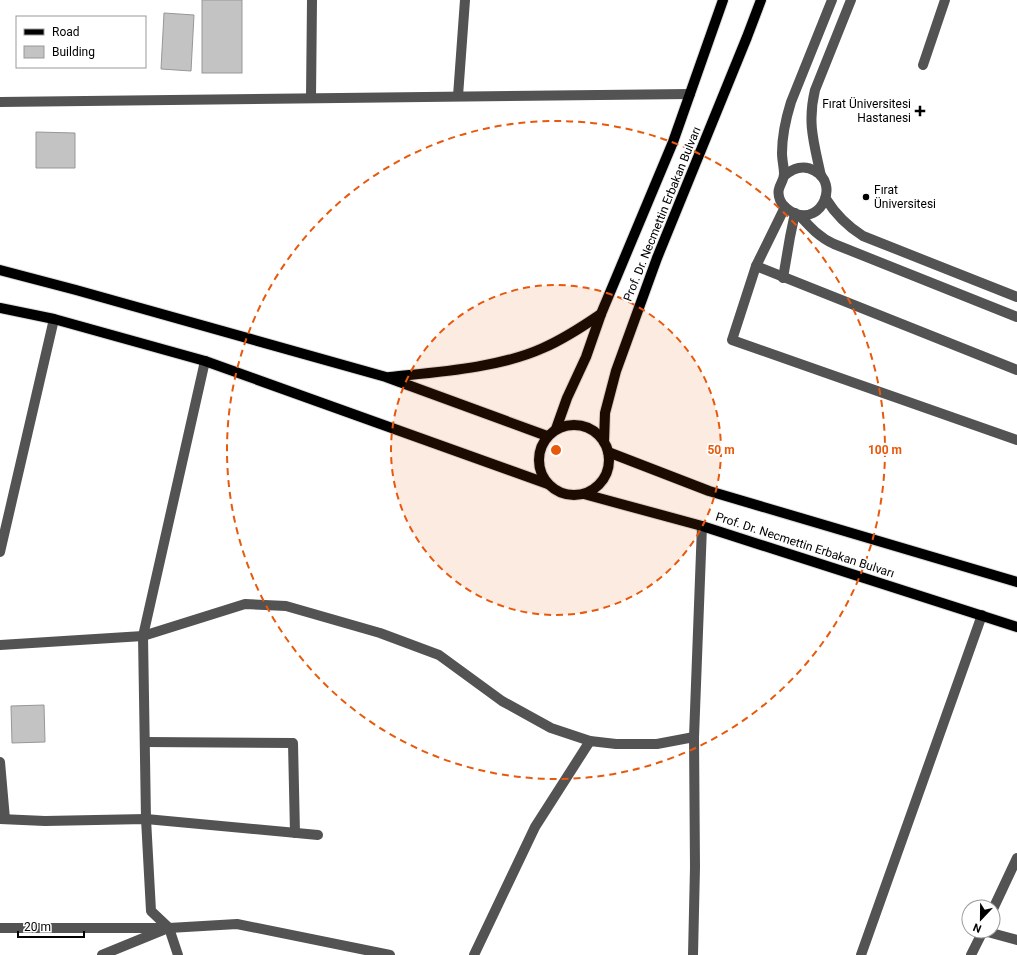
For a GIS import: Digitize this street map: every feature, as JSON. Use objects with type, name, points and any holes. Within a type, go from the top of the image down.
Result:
[{"type":"main road","name":"Prof. Dr. Necmettin Erbakan Bulvarı","points":[[556,429],[586,357],[601,314],[673,142],[723,0]]},
{"type":"main road","name":"Prof. Dr. Necmettin Erbakan Bulvarı","points":[[604,442],[605,413],[616,371],[657,258],[761,0]]},
{"type":"main road","points":[[0,270],[386,378],[547,436]]},
{"type":"main road","points":[[0,308],[54,320],[205,362],[548,484]]},
{"type":"main road","points":[[386,378],[452,370],[509,360],[542,348],[574,333],[601,314]]},
{"type":"main road","points":[[577,424],[588,427],[597,433],[604,442],[608,452],[609,463],[607,473],[594,489],[584,494],[571,495],[558,492],[548,484],[542,476],[539,465],[541,445],[547,436],[556,429],[566,425],[577,424]]},
{"type":"main road","name":"Prof. Dr. Necmettin Erbakan Bulvarı","points":[[608,452],[709,490],[1017,582]]},
{"type":"main road","name":"Prof. Dr. Necmettin Erbakan Bulvarı","points":[[584,494],[702,526],[1017,627]]},
{"type":"street","points":[[311,98],[312,0]]},
{"type":"street","points":[[458,96],[465,0]]},
{"type":"street","points":[[784,176],[782,152],[786,119],[791,102],[832,0]]},
{"type":"street","points":[[821,176],[812,136],[812,105],[816,90],[851,0]]},
{"type":"street","points":[[923,65],[945,0]]},
{"type":"street","points":[[0,102],[690,94]]},
{"type":"street","points":[[807,168],[815,170],[821,176],[827,191],[826,199],[821,207],[815,212],[807,215],[791,212],[784,207],[780,200],[780,183],[790,170],[807,168]]},
{"type":"street","points":[[826,199],[833,211],[863,236],[1017,297]]},
{"type":"street","points":[[784,207],[756,266],[732,340],[1017,440]]},
{"type":"street","points":[[783,278],[790,237],[797,214]]},
{"type":"street","points":[[797,214],[812,231],[834,244],[1017,317]]},
{"type":"street","points":[[756,266],[1017,370]]},
{"type":"street","points":[[0,552],[54,320]]},
{"type":"street","points":[[178,955],[169,928],[151,911],[146,819],[143,636],[205,362]]},
{"type":"street","points":[[693,955],[695,867],[694,737],[702,526]]},
{"type":"street","points":[[0,645],[143,636],[245,604],[286,606],[380,633],[439,655],[502,701],[551,728],[590,741],[616,744],[657,744],[694,737]]},
{"type":"street","points":[[861,955],[982,615]]},
{"type":"street","points":[[474,955],[535,827],[590,741]]},
{"type":"street","points":[[145,742],[293,743],[295,833]]},
{"type":"street","points":[[0,762],[2,819],[45,821],[146,819],[318,836]]},
{"type":"street","points":[[998,899],[1017,858]]},
{"type":"street","points":[[0,928],[169,928],[238,924],[390,955]]},
{"type":"street","points":[[102,955],[169,928]]},
{"type":"street","points":[[1001,936],[1017,940]]},
{"type":"street","points":[[971,955],[979,939]]},
{"type":"building","points":[[202,0],[242,0],[242,73],[202,73]]},
{"type":"building","points":[[164,13],[194,15],[191,71],[161,69]]},
{"type":"building","points":[[36,132],[75,133],[75,168],[36,168]]},
{"type":"building","points":[[44,705],[45,742],[12,743],[11,706]]},
{"type":"place","name":"Fırat Üniversitesi Hastanesi","points":[[920,111]]},
{"type":"place","name":"Fırat Üniversitesi","points":[[866,197]]}]
